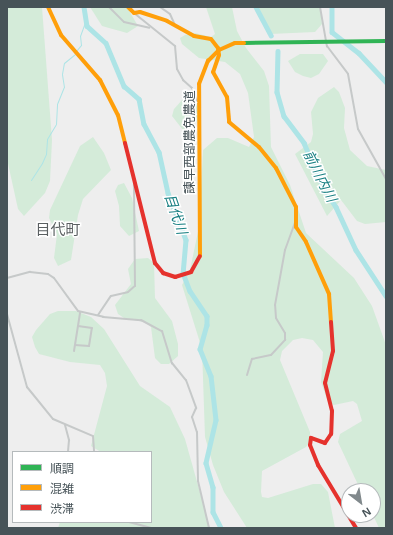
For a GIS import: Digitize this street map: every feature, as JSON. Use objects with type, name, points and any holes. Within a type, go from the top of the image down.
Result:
[{"type":"street","name":"諫早西部農免農道","points":[[48,7],[54,23],[71,48],[100,80],[111,100],[135,182],[155,263],[163,273],[175,277],[191,272],[200,256],[199,84],[204,69],[213,56],[225,46],[242,42],[386,41]]},
{"type":"street","points":[[109,7],[124,22],[151,28]]},
{"type":"street","points":[[128,7],[151,28],[170,40],[175,46],[177,68],[183,80],[192,88],[200,105]]},
{"type":"street","points":[[160,7],[170,14],[175,26]]},
{"type":"street","points":[[320,7],[326,41],[348,74],[358,129],[386,179]]},
{"type":"street","points":[[134,13],[140,12],[175,26],[194,36],[211,39],[218,48],[219,55],[213,72],[227,96],[229,122],[259,147],[276,168],[294,202],[296,227],[306,242],[331,305],[333,351],[325,383],[332,404],[331,434],[325,443],[311,438],[310,445],[318,465],[356,528]]},
{"type":"street","points":[[98,316],[111,296],[128,292],[135,286],[135,182]]},
{"type":"street","points":[[247,375],[252,359],[271,355],[285,340],[285,333],[275,310],[275,296],[281,278],[285,250],[296,221]]},
{"type":"street","points":[[7,278],[30,272],[48,274],[54,278],[69,300],[80,312],[98,316],[141,320],[162,331],[172,363],[186,380],[196,408],[192,417],[197,432],[198,481],[209,528]]},
{"type":"street","points":[[74,351],[80,312]]},
{"type":"street","points":[[7,314],[27,387],[43,409],[53,419],[93,436],[94,451]]},
{"type":"street","points":[[75,345],[90,346],[92,328],[78,326]]},
{"type":"street","points":[[65,425],[69,440],[68,451]]},
{"type":"street","points":[[133,523],[152,528]]},
{"type":"green space","points":[[7,7],[42,7],[52,140],[50,181],[45,193],[24,216],[18,209],[7,159]]},
{"type":"green space","points":[[90,7],[127,7],[138,26],[127,33],[102,26]]},
{"type":"green space","points":[[206,7],[232,7],[237,31],[246,48],[264,71],[269,86],[271,147],[290,185],[306,233],[354,278],[372,306],[386,345],[386,528],[379,528],[377,523],[381,523],[381,483],[357,483],[338,442],[340,434],[362,421],[357,404],[353,401],[334,405],[328,402],[321,382],[323,352],[313,340],[302,338],[293,340],[282,351],[280,360],[310,432],[310,442],[306,447],[262,471],[261,492],[262,497],[268,498],[313,484],[321,484],[328,492],[335,528],[247,528],[224,492],[213,465],[205,437],[202,349],[182,285],[190,270],[199,227],[203,150],[217,138],[228,138],[249,147],[254,137],[248,93],[240,74],[225,62],[199,58],[182,44],[180,38],[185,35],[195,33],[211,37],[215,34]]},
{"type":"green space","points":[[254,7],[320,7],[322,24],[315,32],[270,34]]},
{"type":"green space","points":[[300,54],[323,54],[328,61],[319,74],[311,78],[303,76],[295,72],[288,61]]},
{"type":"green space","points":[[334,87],[339,92],[345,108],[344,128],[350,150],[367,166],[386,170],[386,222],[365,224],[357,221],[341,200],[327,216],[295,154],[311,142],[313,134],[311,112],[318,98]]},
{"type":"green space","points":[[183,99],[198,101],[200,119],[188,129],[183,130],[172,116],[174,109]]},
{"type":"green space","points":[[93,137],[104,153],[111,170],[83,199],[78,215],[71,260],[58,266],[54,258],[57,234],[49,218],[50,210],[80,146]]},
{"type":"green space","points":[[124,183],[132,198],[139,231],[129,236],[120,226],[119,206],[115,191],[118,185]]},
{"type":"green space","points":[[148,258],[154,263],[155,298],[172,321],[178,344],[178,356],[169,364],[161,364],[155,358],[151,327],[144,322],[124,318],[118,314],[115,305],[131,284],[128,269],[135,259]]},
{"type":"green space","points":[[58,311],[76,311],[91,317],[104,329],[140,386],[170,407],[185,439],[210,528],[58,528],[60,523],[152,523],[152,451],[99,451],[91,446],[107,386],[105,373],[100,365],[70,362],[39,354],[32,337],[50,314]]},
{"type":"waterway","name":"目代川","points":[[84,7],[87,26],[106,43],[124,86],[139,99],[144,124],[159,152],[168,193],[186,240],[183,273],[190,291],[207,316],[207,325],[200,349],[211,376],[216,420],[206,463],[213,487],[213,512],[221,528]]},
{"type":"waterway","name":"前川内川","points":[[256,7],[271,35]]},
{"type":"waterway","points":[[332,7],[332,32],[359,53],[386,82]]},
{"type":"waterway","points":[[76,51],[81,45],[80,36],[85,22]]},
{"type":"waterway","name":"前川内川","points":[[278,51],[277,92],[284,116],[304,143],[323,187],[336,207],[356,250],[386,296]]},
{"type":"waterway","points":[[31,180],[42,163],[46,154],[47,139],[56,124],[57,104],[64,87],[62,74],[64,63],[75,54]]},
{"type":"traffic: fast","points":[[244,43],[386,41]]},
{"type":"traffic: slow","points":[[48,7],[61,35],[100,80],[118,115],[125,143]]},
{"type":"traffic: slow","points":[[128,7],[134,13],[140,12],[167,21],[194,36],[211,39],[218,48]]},
{"type":"traffic: slow","points":[[200,256],[199,84],[208,61],[219,50],[235,43],[244,43]]},
{"type":"traffic: slow","points":[[218,48],[219,55]]},
{"type":"traffic: slow","points":[[219,55],[213,72],[227,97],[229,122],[259,147],[276,168],[296,207],[296,227],[306,242],[329,294],[331,322]]},
{"type":"traffic: jam","points":[[125,143],[155,263],[163,273],[175,277],[191,272],[200,256]]},
{"type":"traffic: jam","points":[[331,322],[333,351],[325,383],[332,411],[331,434],[325,443],[311,438],[310,445],[318,465],[356,528]]},
{"type":"district","name":"目代町","points":[[58,230]]}]
